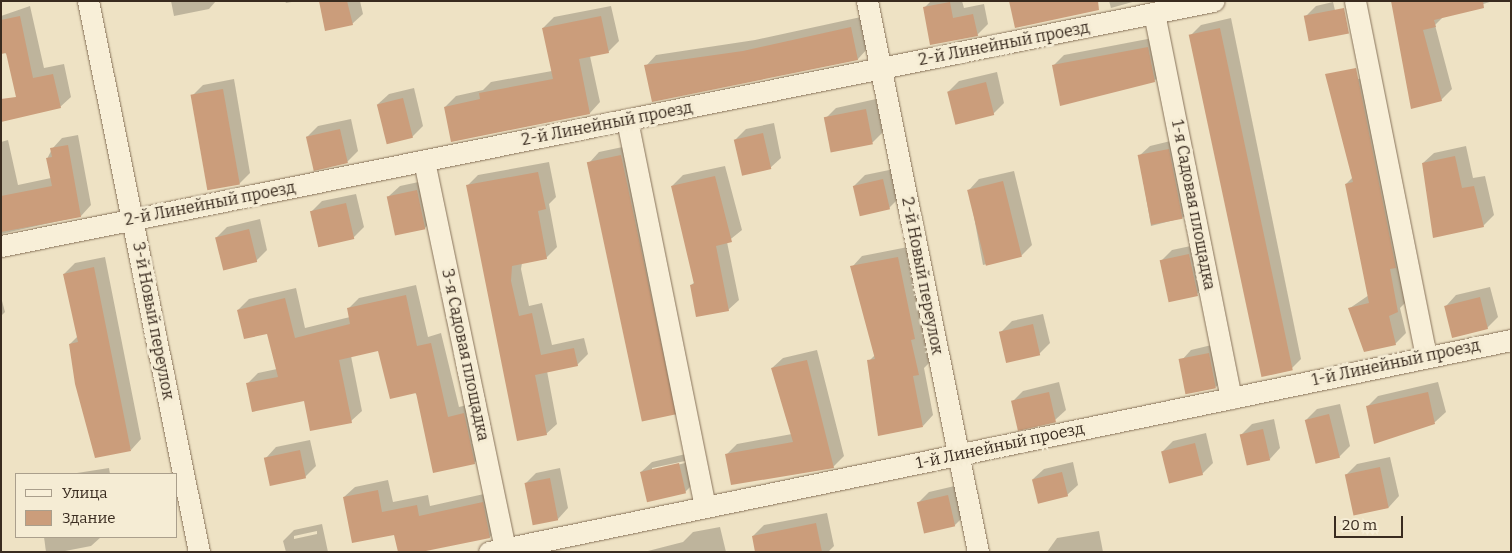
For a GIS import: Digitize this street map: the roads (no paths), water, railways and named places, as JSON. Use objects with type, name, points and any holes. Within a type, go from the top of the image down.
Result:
[{"type":"street","name":"3-й Новый переулок","points":[[88,1],[199,552]]},
{"type":"street","name":"2-й Новый переулок","points":[[867,1],[978,552]]},
{"type":"street","name":"2-й Линейный проезд","points":[[1,246],[1213,1]]},
{"type":"street","points":[[1355,1],[1426,357]]},
{"type":"street","name":"1-я Садовая площадка","points":[[1154,13],[1231,398]]},
{"type":"street","points":[[627,120],[705,506]]},
{"type":"street","name":"3-я Садовая площадка","points":[[424,161],[497,550]]},
{"type":"street","name":"1-й Линейный проезд","points":[[497,550],[1511,340]]}]
